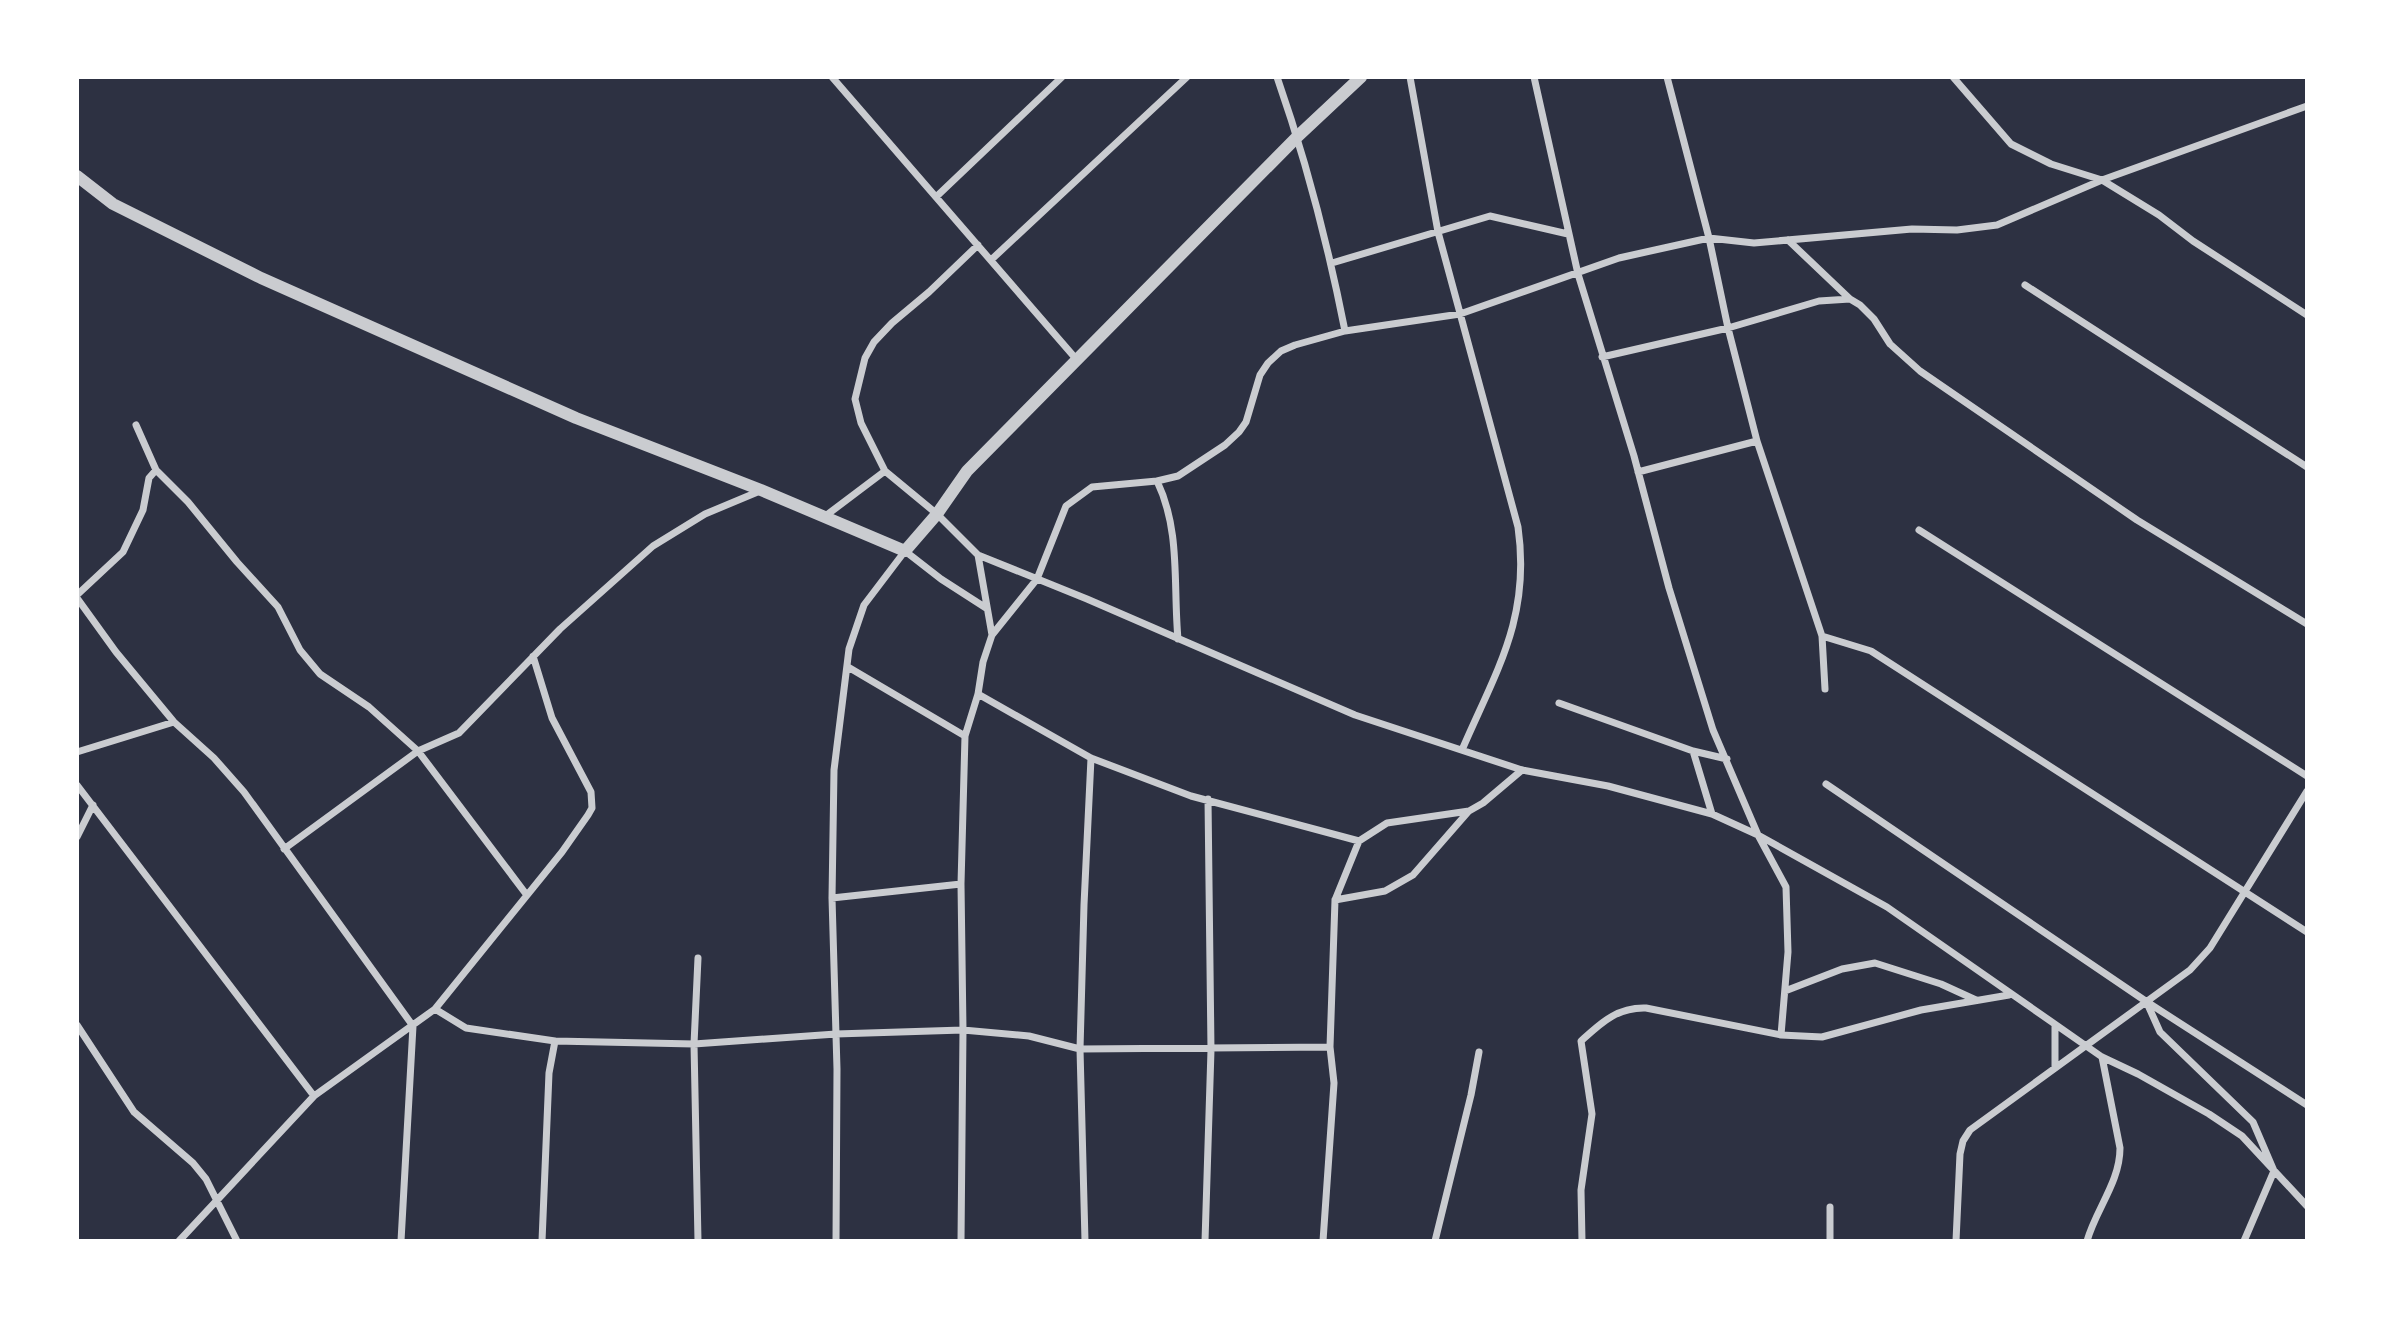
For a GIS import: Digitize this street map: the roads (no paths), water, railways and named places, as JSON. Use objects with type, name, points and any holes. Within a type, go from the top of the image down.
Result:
[{"type":"street","points":[[832,77],[1077,360]]},
{"type":"street","points":[[936,197],[1062,77]]},
{"type":"street","points":[[991,260],[1187,77]]},
{"type":"street","points":[[1277,77],[1298,136],[1332,263],[1345,331]]},
{"type":"street","points":[[836,1241],[836,1034],[832,898],[834,770],[849,649],[864,605],[937,514],[967,471],[1298,136],[1362,77]]},
{"type":"street","points":[[1410,77],[1438,232],[1518,527],[1522,558],[1520,598],[1514,630],[1462,750]]},
{"type":"street","points":[[1534,77],[1577,274],[1713,730],[1758,835],[1786,887],[1787,952],[1781,1035]]},
{"type":"street","points":[[1667,77],[1709,238],[1728,328],[1757,441],[1822,636],[1825,689]]},
{"type":"street","points":[[1953,77],[2011,144],[2051,164],[2102,180],[2159,215],[2193,242],[2307,315]]},
{"type":"street","points":[[961,1241],[961,884],[965,736],[992,635],[1037,579],[1066,506],[1092,487],[1157,481],[1178,476],[1225,445],[1246,422],[1260,375],[1281,351],[1345,331],[1460,314],[1619,258],[1709,238],[1754,243],[1912,229],[1957,230],[1997,225],[2102,180],[2307,106]]},
{"type":"street","points":[[77,176],[113,204],[261,278],[576,418],[761,490],[905,551],[941,579],[986,608]]},
{"type":"street","points":[[1332,263],[1490,216],[1568,234]]},
{"type":"street","points":[[1788,240],[1850,299],[1860,305],[1874,319],[1890,344],[1920,371],[2137,520],[2307,624]]},
{"type":"street","points":[[978,244],[874,342],[864,358],[855,399],[861,423],[884,471],[937,514],[978,555],[1087,598],[1355,715],[1522,770],[1608,786],[1712,814],[1758,835],[1887,907],[2085,1047],[2209,1114],[2242,1136],[2307,1206]]},
{"type":"street","points":[[2025,285],[2307,467]]},
{"type":"street","points":[[1602,357],[1728,328],[1819,301],[1850,299]]},
{"type":"street","points":[[136,425],[156,470],[188,502],[278,607],[300,650],[320,674],[369,707],[418,751],[526,894]]},
{"type":"street","points":[[1638,472],[1757,441]]},
{"type":"street","points":[[156,470],[149,478],[143,510],[123,552],[77,596],[116,652],[174,722],[214,758],[244,792],[413,1026],[401,1241]]},
{"type":"street","points":[[824,517],[884,471]]},
{"type":"street","points":[[1157,481],[1165,498],[1174,537],[1178,639]]},
{"type":"street","points":[[284,849],[418,751],[459,733],[533,656],[653,546],[705,514],[761,490]]},
{"type":"street","points":[[1919,530],[2307,776]]},
{"type":"street","points":[[978,555],[992,635]]},
{"type":"street","points":[[1822,636],[1871,651],[2307,932]]},
{"type":"street","points":[[179,1241],[314,1096],[435,1009],[562,852],[588,815],[592,808],[590,792],[552,718],[533,656]]},
{"type":"street","points":[[848,667],[965,736]]},
{"type":"street","points":[[978,694],[1091,758],[1191,796],[1359,841]]},
{"type":"street","points":[[1559,703],[1693,751],[1727,759]]},
{"type":"street","points":[[77,752],[174,722]]},
{"type":"street","points":[[1693,751],[1712,814]]},
{"type":"street","points":[[1085,1241],[1080,1049],[1091,758]]},
{"type":"street","points":[[1335,900],[1385,891],[1413,876],[1469,811],[1483,803],[1522,770]]},
{"type":"street","points":[[1826,784],[2147,1002],[2307,1105]]},
{"type":"street","points":[[77,785],[314,1096]]},
{"type":"street","points":[[1956,1241],[1959,1154],[1970,1130],[2190,970],[2210,948],[2307,791]]},
{"type":"street","points":[[1205,1241],[1211,1050],[1208,799]]},
{"type":"street","points":[[77,837],[93,806]]},
{"type":"street","points":[[1323,1241],[1334,1083],[1330,1047],[1335,900],[1359,841],[1387,823],[1469,811]]},
{"type":"street","points":[[832,898],[961,884]]},
{"type":"street","points":[[698,958],[694,1044],[698,1241]]},
{"type":"street","points":[[1785,990],[1842,969],[1875,963],[1941,984],[1976,1000]]},
{"type":"street","points":[[1582,1241],[1581,1190],[1592,1114],[1581,1041],[1612,1015],[1634,1007],[1646,1008],[1781,1035],[1822,1037],[1921,1010],[2009,995]]},
{"type":"street","points":[[2147,1002],[2160,1032],[2253,1122],[2274,1171],[2244,1241]]},
{"type":"street","points":[[435,1009],[466,1028],[555,1041],[694,1044],[836,1034],[963,1030],[1029,1036],[1080,1049],[1330,1047]]},
{"type":"street","points":[[77,1025],[134,1112],[192,1163],[206,1179],[237,1241]]},
{"type":"street","points":[[2055,1026],[2056,1068]]},
{"type":"street","points":[[542,1241],[550,1073],[555,1041]]},
{"type":"street","points":[[1436,1241],[1479,1052]]},
{"type":"street","points":[[2087,1241],[2093,1221],[2120,1163],[2120,1148],[2102,1057]]},
{"type":"street","points":[[1830,1207],[1830,1241]]}]
